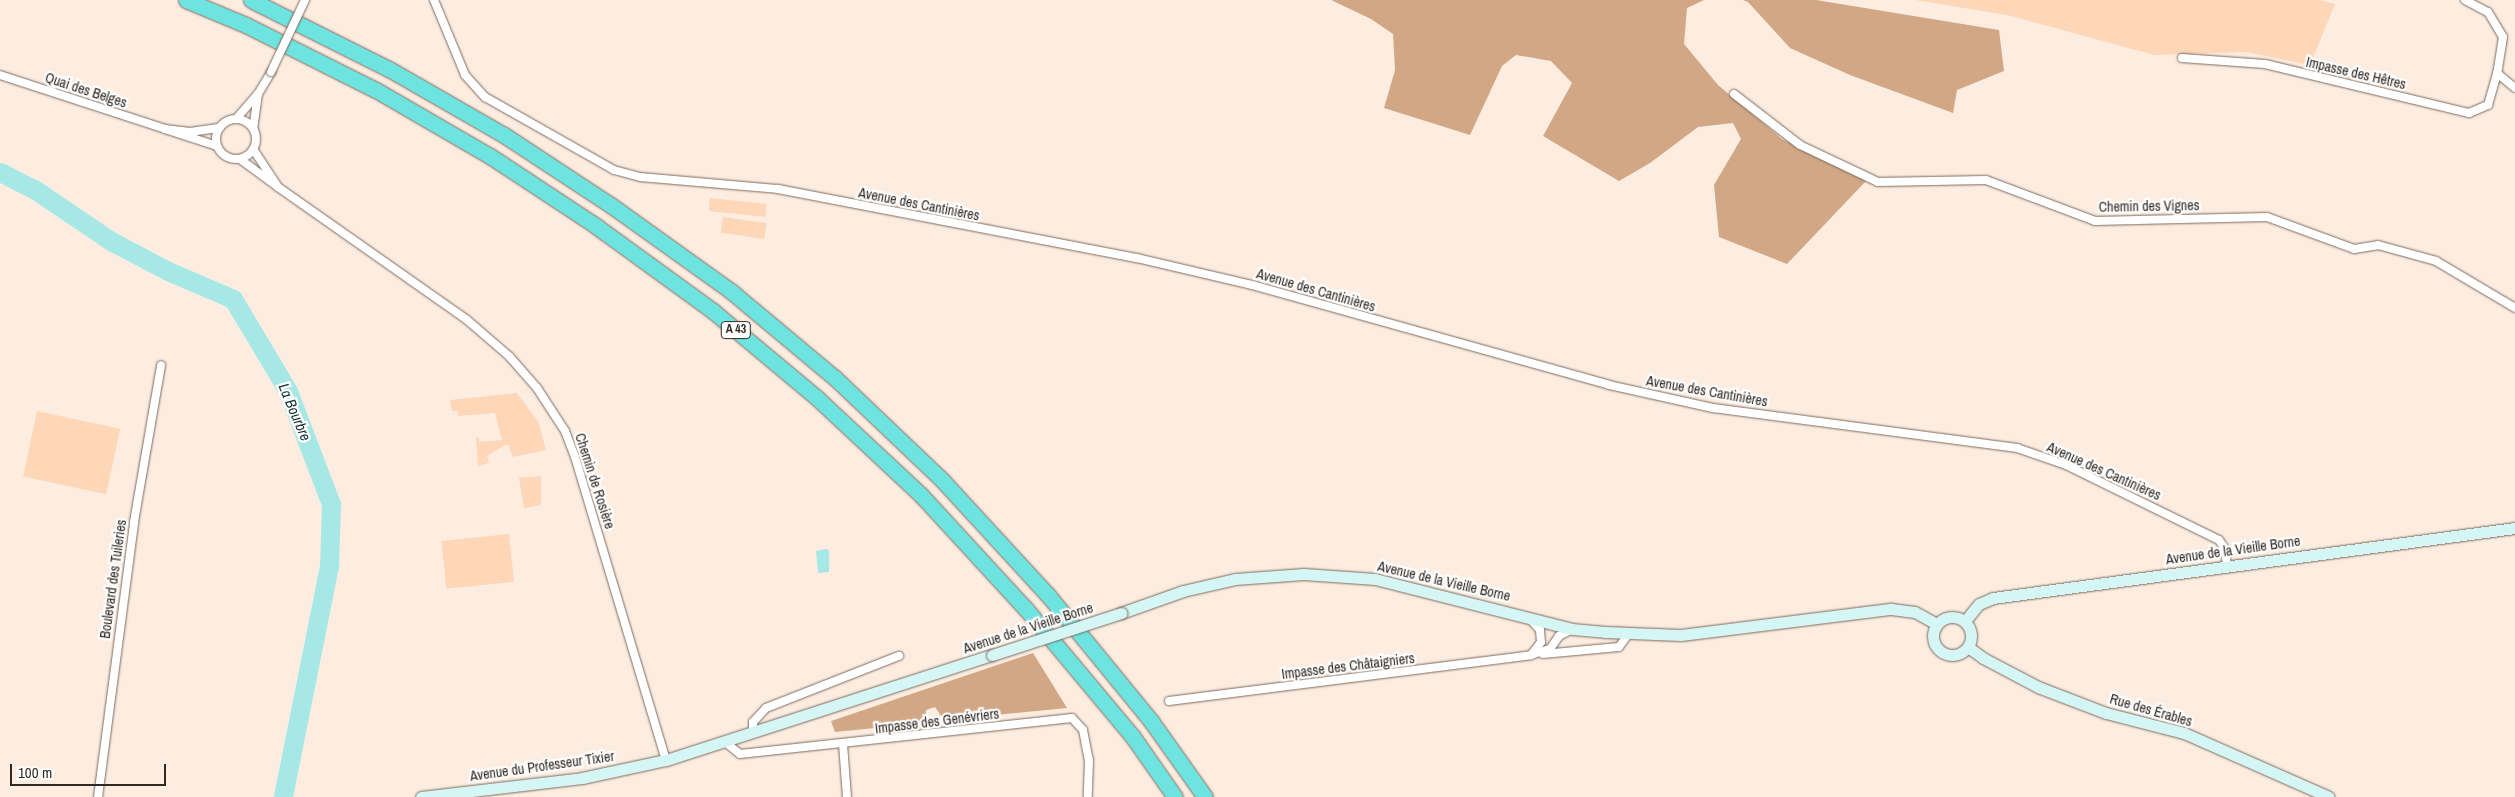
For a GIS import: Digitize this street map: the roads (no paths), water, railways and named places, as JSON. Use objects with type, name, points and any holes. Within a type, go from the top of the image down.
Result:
[{"type":"highway","name":"A 43","points":[[186,0],[246,25],[376,90],[490,156],[596,226],[713,311],[817,398],[922,495],[1026,609],[1133,737],[1175,797]]},
{"type":"highway","name":"A 43","points":[[251,0],[389,69],[504,135],[612,206],[739,298],[835,378],[943,481],[1048,595],[1151,721],[1205,797]]},
{"type":"main road","name":"Avenue de la Vieille Borne","points":[[1965,621],[1979,604],[1993,598],[2515,528]]},
{"type":"main road","name":"Avenue de la Vieille Borne","points":[[666,760],[1121,613],[1183,591],[1235,579],[1304,574],[1375,579],[1528,616],[1572,629],[1629,634],[1681,635],[1891,608],[1915,612],[1937,624]]},
{"type":"main road","points":[[1949,616],[1965,621],[1972,635],[1968,647],[1953,655],[1942,652],[1932,638],[1937,624],[1949,616]]},
{"type":"main road","name":"Rue des Érables","points":[[1968,647],[1983,658],[2038,688],[2106,713],[2184,733],[2329,797]]},
{"type":"main road","name":"Avenue du Professeur Tixier","points":[[421,797],[582,778],[666,760]]},
{"type":"street","points":[[258,94],[253,128],[256,139],[253,149],[240,159],[224,155],[217,146],[220,128],[236,120],[258,94],[271,72],[305,0]]},
{"type":"street","name":"Avenue des Cantinières","points":[[434,0],[465,75],[485,97],[614,170],[641,177],[778,189],[1138,258],[1252,285],[1590,380],[1714,408],[2016,448],[2066,465],[2219,540],[2225,549],[2227,566]]},
{"type":"street","points":[[2465,0],[2488,12],[2502,38],[2497,73],[2515,88]]},
{"type":"street","name":"Impasse des Hêtres","points":[[2182,58],[2265,64],[2469,113],[2488,105],[2497,73]]},
{"type":"street","name":"Quai des Belges","points":[[0,75],[217,146]]},
{"type":"street","name":"Chemin des Vignes","points":[[1734,94],[1800,145],[1878,182],[1986,180],[2095,221],[2267,217],[2354,249],[2378,245],[2436,261],[2515,308]]},
{"type":"street","points":[[236,120],[253,128]]},
{"type":"street","name":"Quai des Belges","points":[[165,129],[190,132],[220,128]]},
{"type":"street","name":"Chemin de Rosière","points":[[253,149],[278,187]]},
{"type":"street","name":"Chemin de Rosière","points":[[240,159],[466,319],[509,356],[537,388],[565,431],[575,457],[666,760]]},
{"type":"street","name":"Boulevard des Tuileries","points":[[98,797],[134,522],[161,365]]},
{"type":"street","points":[[1528,616],[1540,630],[1541,642],[1531,656]]},
{"type":"street","name":"Impasse des Châtaigniers","points":[[1169,701],[1531,656],[1550,649],[1559,636],[1572,629]]},
{"type":"street","points":[[1531,656],[1619,647],[1629,634]]},
{"type":"street","points":[[753,733],[752,722],[766,708],[900,656]]},
{"type":"street","name":"Impasse des Genévriers","points":[[725,742],[740,754],[1072,718],[1083,730],[1089,760],[1088,797]]},
{"type":"street","points":[[843,744],[847,797]]},
{"type":"water","points":[[829,550],[829,572],[818,573],[816,551]]},
{"type":"waterway","name":"La Bourbre","points":[[0,172],[34,189],[111,241],[168,271],[233,299],[288,391],[331,504],[329,566],[283,797]]}]
